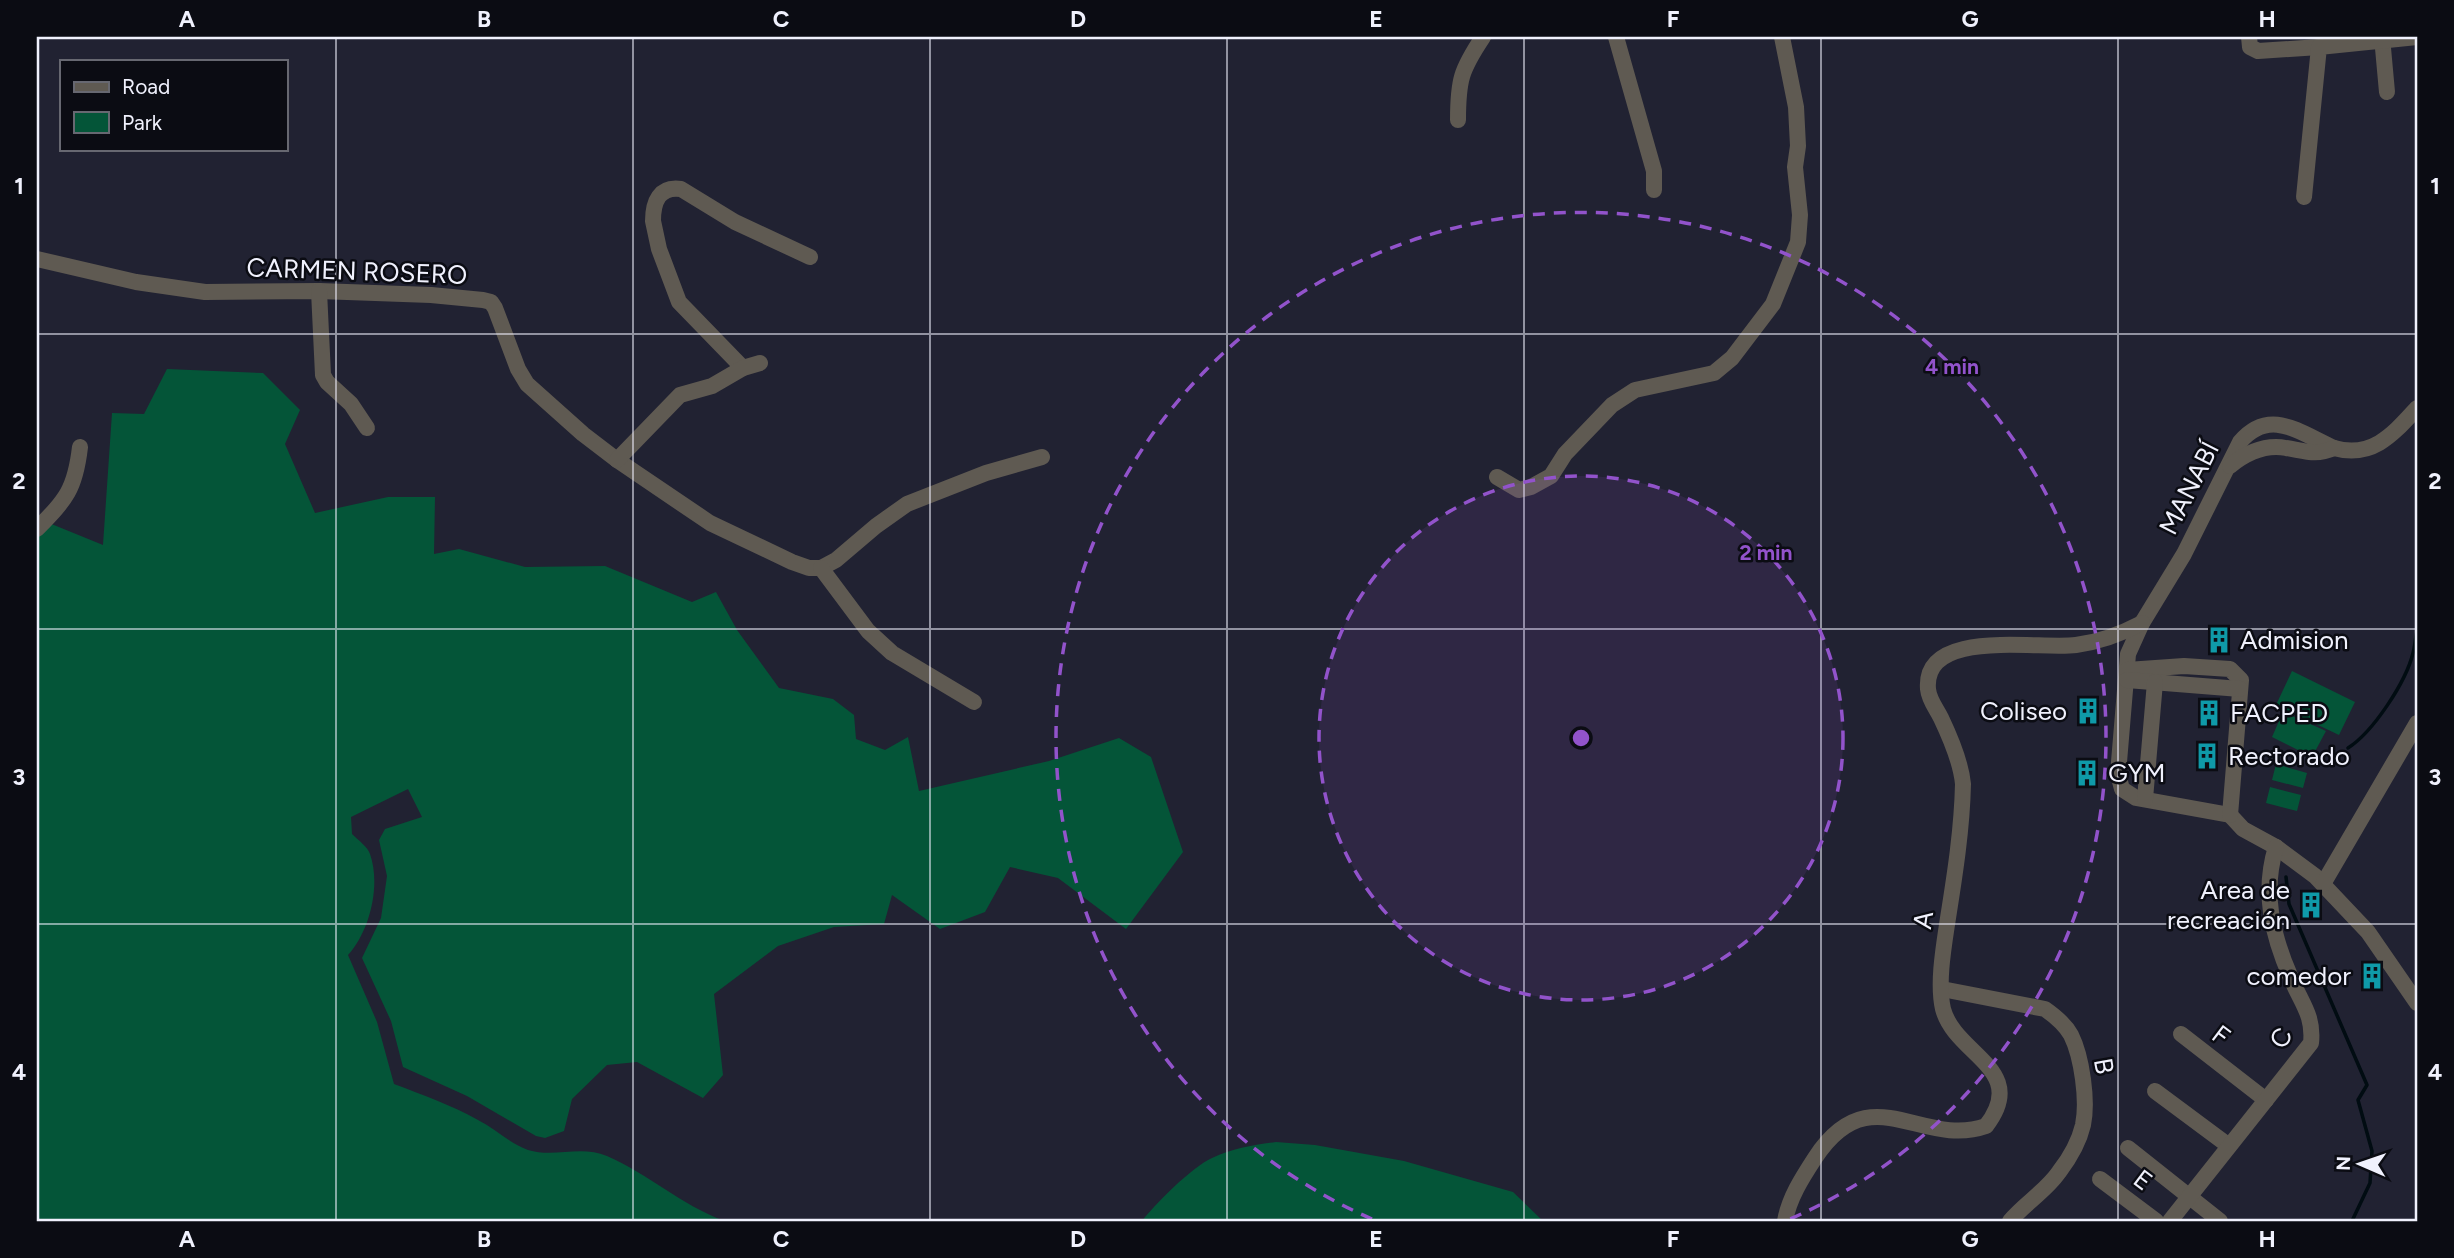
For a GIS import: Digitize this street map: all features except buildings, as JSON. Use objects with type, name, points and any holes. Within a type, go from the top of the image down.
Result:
[{"type":"street","points":[[1458,120],[1458,84],[1483,37]]},
{"type":"street","points":[[1616,37],[1654,171],[1654,190]]},
{"type":"street","points":[[1497,477],[1519,490],[1531,487],[1550,476],[1565,454],[1612,405],[1635,390],[1714,373],[1732,358],[1773,304],[1798,242],[1800,215],[1795,166],[1798,146],[1796,107],[1782,37]]},
{"type":"street","points":[[2249,37],[2250,47],[2258,51],[2417,37]]},
{"type":"street","points":[[2382,38],[2387,92]]},
{"type":"street","points":[[2304,197],[2319,47]]},
{"type":"street","points":[[743,368],[685,310],[674,293],[653,221],[656,199],[663,191],[681,189],[735,222],[810,257]]},
{"type":"street","name":"CARMEN ROSERO","points":[[37,259],[136,282],[205,292],[318,291],[431,295],[491,302],[518,369],[527,384],[574,426],[617,460],[710,523],[792,562],[809,568],[821,568]]},
{"type":"street","points":[[318,291],[323,375],[351,404],[367,428]]},
{"type":"street","points":[[617,460],[680,395],[717,383],[743,368],[760,363]]},
{"type":"street","name":"MANABÍ","points":[[2145,799],[2136,798],[2122,789],[2118,774],[2128,654],[2141,623],[2183,554],[2239,442],[2249,431],[2272,423],[2343,451],[2374,446],[2386,440],[2417,408]]},
{"type":"street","points":[[37,529],[72,489],[80,447]]},
{"type":"street","points":[[2225,470],[2245,453],[2256,450],[2279,447],[2311,454],[2334,448]]},
{"type":"street","points":[[974,702],[892,653],[869,631],[821,568],[836,560],[907,504],[986,473],[1042,457]]},
{"type":"street","name":"A","points":[[1785,1221],[1787,1206],[1820,1150],[1833,1134],[1853,1122],[1874,1116],[1890,1117],[1955,1132],[1974,1130],[1986,1126],[1998,1104],[2000,1089],[1993,1072],[1950,1025],[1943,1010],[1943,957],[1964,784],[1960,765],[1941,717],[1930,699],[1928,679],[1931,669],[1936,662],[1956,650],[1973,646],[2075,645],[2122,634],[2141,623]]},
{"type":"street","points":[[2181,684],[2184,666]]},
{"type":"street","points":[[2127,675],[2184,666],[2230,669],[2241,680],[2231,815]]},
{"type":"street","points":[[2127,675],[2155,682],[2240,688]]},
{"type":"street","points":[[2155,682],[2145,799],[2231,815],[2242,829],[2276,846],[2323,884],[2368,932],[2417,1003]]},
{"type":"street","points":[[2323,884],[2417,723]]},
{"type":"street","name":"C","points":[[2170,1221],[2311,1044],[2312,1019],[2291,979],[2271,923],[2271,862],[2276,846]]},
{"type":"street","name":"B","points":[[1942,989],[2045,1009],[2057,1017],[2071,1035],[2080,1059],[2083,1124],[2071,1154],[2057,1175],[2010,1221]]},
{"type":"street","name":"F","points":[[2180,1034],[2266,1100]]},
{"type":"street","points":[[2155,1091],[2229,1146]]},
{"type":"street","points":[[2128,1148],[2220,1221]]},
{"type":"street","name":"E","points":[[2100,1179],[2156,1221]]},
{"type":"green space","points":[[167,369],[263,373],[300,410],[285,444],[315,513],[388,497],[435,497],[434,554],[459,549],[525,567],[605,566],[692,602],[716,592],[737,630],[779,688],[833,699],[854,715],[856,739],[885,750],[908,737],[919,791],[1049,761],[1119,738],[1151,757],[1183,852],[1126,929],[1058,878],[1010,867],[985,912],[940,929],[892,895],[884,924],[834,927],[778,946],[714,994],[723,1075],[703,1098],[637,1062],[607,1065],[572,1099],[564,1131],[545,1138],[536,1136],[467,1096],[403,1067],[391,1021],[362,958],[381,918],[387,876],[379,840],[385,829],[422,817],[408,789],[351,817],[352,834],[369,851],[373,866],[374,893],[368,921],[348,955],[377,1022],[394,1084],[468,1115],[528,1150],[548,1153],[587,1152],[607,1156],[694,1207],[724,1221],[37,1221],[37,535],[49,523],[103,545],[112,413],[144,414]]},
{"type":"green space","points":[[2292,671],[2355,702],[2339,735],[2276,705]]},
{"type":"green space","points":[[2283,712],[2326,731],[2312,757],[2272,737]]},
{"type":"green space","points":[[2276,764],[2307,773],[2303,788],[2272,780]]},
{"type":"green space","points":[[2270,787],[2301,795],[2297,811],[2266,803]]},
{"type":"green space","points":[[1276,1142],[1315,1145],[1404,1161],[1513,1192],[1543,1221],[1142,1221],[1174,1186],[1204,1163],[1236,1149]]},
{"type":"waterway","points":[[2348,748],[2378,719],[2396,692],[2409,665],[2417,631]]},
{"type":"waterway","points":[[2286,877],[2289,904],[2367,1085],[2358,1100],[2372,1151],[2370,1183],[2352,1221]]},
{"type":"place","name":"Admision","points":[[2219,640]]},
{"type":"place","name":"Coliseo","points":[[2088,711]]},
{"type":"place","name":"FACPED","points":[[2209,713]]},
{"type":"place","name":"Rectorado","points":[[2207,756]]},
{"type":"place","name":"GYM","points":[[2087,773]]},
{"type":"place","name":"Area de recreación","points":[[2311,905]]},
{"type":"place","name":"comedor","points":[[2372,976]]}]
